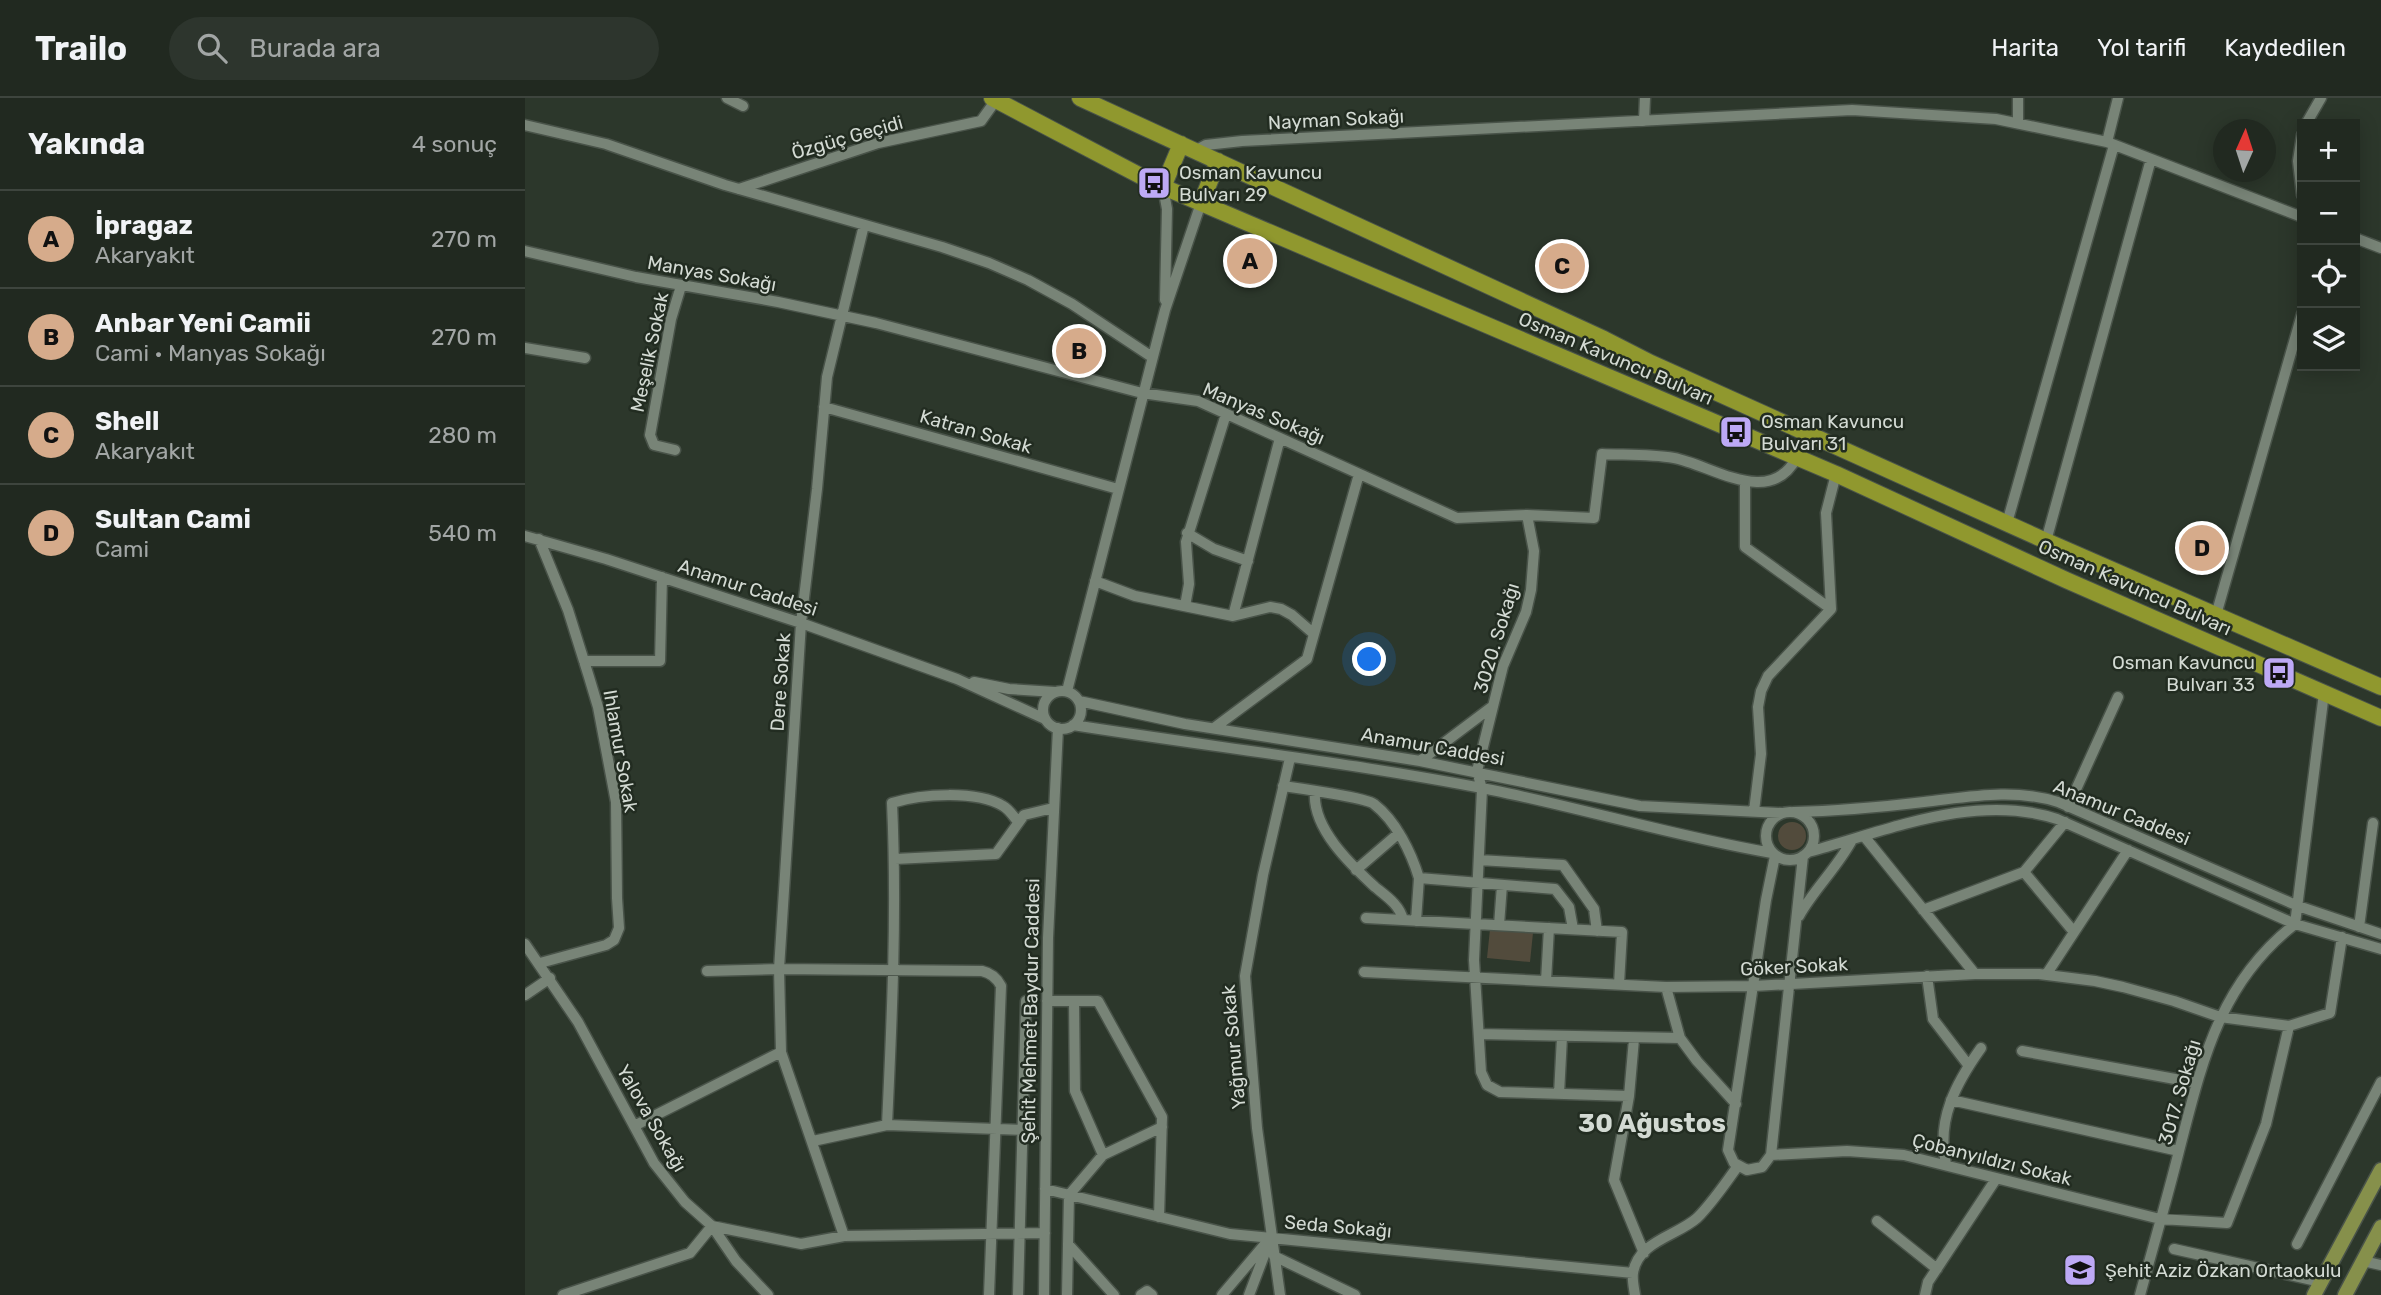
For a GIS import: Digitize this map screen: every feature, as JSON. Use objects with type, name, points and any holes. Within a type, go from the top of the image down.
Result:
[{"type":"highway","name":"Osman Kavuncu Bulvarı","points":[[1080,98],[1651,363],[2046,541],[2381,687]]},
{"type":"highway","name":"Osman Kavuncu Bulvarı","points":[[994,99],[1163,187],[1836,474],[2066,580],[2381,718]]},
{"type":"highway","points":[[1163,187],[1188,148]]},
{"type":"highway","points":[[1201,203],[1218,161]]},
{"type":"main road","points":[[2317,1289],[2381,1170]]},
{"type":"main road","points":[[2345,1295],[2381,1227]]},
{"type":"street","points":[[727,98],[743,106]]},
{"type":"street","points":[[1644,121],[1645,98]]},
{"type":"street","points":[[2018,98],[2018,123]]},
{"type":"street","points":[[2007,523],[2110,144],[2118,98]]},
{"type":"street","points":[[2310,119],[2322,98]]},
{"type":"street","name":"Özgüç Geçidi","points":[[739,189],[878,143],[981,121],[994,99]]},
{"type":"street","name":"Nayman Sokağı","points":[[1188,148],[1242,141],[1852,110],[1996,119],[2110,144],[2297,216]]},
{"type":"street","points":[[525,125],[605,144],[739,189],[966,255],[1012,273],[1090,314],[1152,357]]},
{"type":"street","points":[[2046,541],[2151,159]]},
{"type":"street","points":[[1163,187],[1167,209],[1164,310]]},
{"type":"street","points":[[1045,719],[1044,703],[1061,692],[1094,581],[1164,310],[1201,203]]},
{"type":"street","name":"Dere Sokak","points":[[844,1236],[781,1052],[779,969],[801,623],[827,377],[864,225]]},
{"type":"street","points":[[2360,239],[2381,248]]},
{"type":"street","name":"Manyas Sokağı","points":[[525,251],[681,285],[778,302],[899,329],[1142,393],[1198,401],[1457,518],[1527,515],[1594,517],[1602,454],[1674,458],[1745,483]]},
{"type":"street","name":"Meşelik Sokak","points":[[675,450],[653,445],[650,435],[671,319],[681,285]]},
{"type":"street","points":[[2216,615],[2297,332]]},
{"type":"street","points":[[525,348],[585,358]]},
{"type":"street","name":"Katran Sokak","points":[[824,407],[1118,489]]},
{"type":"street","points":[[1185,606],[1189,584],[1185,550],[1187,533],[1226,414]]},
{"type":"street","points":[[1233,616],[1280,438]]},
{"type":"street","points":[[1797,457],[1789,469],[1778,477],[1745,483],[1745,547],[1831,610]]},
{"type":"street","points":[[1214,728],[1307,659],[1359,474]]},
{"type":"street","points":[[1754,811],[1761,754],[1758,707],[1761,691],[1768,676],[1831,610],[1826,513],[1836,474]]},
{"type":"street","name":"3020. Sokağı","points":[[1477,771],[1503,666],[1526,612],[1531,590],[1534,551],[1527,515]]},
{"type":"street","points":[[1187,533],[1214,549],[1248,561]]},
{"type":"street","name":"Anamur Caddesi","points":[[525,536],[801,623],[957,679]]},
{"type":"street","name":"Ihlamur Sokak","points":[[538,540],[568,610],[598,707],[616,802],[619,928],[614,940],[606,945],[540,963]]},
{"type":"street","points":[[585,661],[660,661],[662,577]]},
{"type":"street","points":[[1094,581],[1135,596],[1233,616],[1275,607],[1287,611],[1314,634]]},
{"type":"street","points":[[957,679],[1009,689],[1061,692],[1079,701],[1080,717],[1068,728],[1058,728],[1045,719],[957,679]]},
{"type":"street","points":[[2295,924],[2324,693]]},
{"type":"street","points":[[2068,807],[2118,697]]},
{"type":"street","name":"Anamur Caddesi","points":[[1079,701],[1214,728],[1477,771],[1640,807],[1782,813]]},
{"type":"street","points":[[1420,761],[1493,706]]},
{"type":"street","name":"Anamur Caddesi","points":[[1073,725],[1482,789],[1773,854]]},
{"type":"street","name":"Şehit Mehmet Baydur Caddesi","points":[[1044,1295],[1047,1001],[1058,728]]},
{"type":"street","name":"Yağmur Sokak","points":[[1280,1295],[1257,1128],[1245,976],[1263,875],[1290,758]]},
{"type":"street","points":[[1477,771],[1482,789],[1474,978],[1481,1072],[1484,1081],[1491,1088],[1506,1093],[1629,1096]]},
{"type":"street","points":[[1283,786],[1373,803],[1399,833],[1413,860],[1419,878],[1416,920]]},
{"type":"street","points":[[1315,792],[1315,808],[1319,820],[1356,870],[1399,908],[1403,920]]},
{"type":"street","name":"Anamur Caddesi","points":[[1794,812],[1840,811],[1991,794],[2035,796],[2068,807],[2298,906],[2381,934]]},
{"type":"street","points":[[887,1125],[894,970],[895,859],[892,803],[912,797],[978,796],[1005,806],[1018,822]]},
{"type":"street","points":[[895,859],[996,854],[1024,815],[1053,808]]},
{"type":"street","name":"Anamur Caddesi","points":[[1806,854],[1941,816],[1990,810],[2029,811],[2065,822],[2295,924],[2381,949]]},
{"type":"street","points":[[1773,854],[1728,1150],[1737,1167],[1747,1170],[1757,1170],[1771,1155],[1796,922],[1806,854],[1814,841],[1813,828],[1806,818],[1794,812],[1782,813],[1772,819],[1766,830],[1766,842],[1773,854],[1786,860],[1806,854]]},
{"type":"street","points":[[1923,910],[2024,872],[2065,822]]},
{"type":"street","points":[[2359,927],[2373,823]]},
{"type":"street","points":[[1356,870],[1399,833]]},
{"type":"street","points":[[1864,836],[1975,974]]},
{"type":"street","points":[[1796,922],[1810,898],[1835,869],[1852,840]]},
{"type":"street","points":[[2046,975],[2128,850]]},
{"type":"street","points":[[1479,860],[1563,865],[1594,909],[1597,931]]},
{"type":"street","points":[[2024,872],[2074,932]]},
{"type":"street","points":[[1419,878],[1555,889],[1569,907],[1573,929]]},
{"type":"street","points":[[1499,925],[1502,886]]},
{"type":"street","points":[[1366,918],[1622,932],[1619,984]]},
{"type":"street","name":"3017. Sokağı","points":[[2140,1295],[2197,1083],[2220,1017],[2236,987],[2251,967],[2275,940],[2295,924]]},
{"type":"street","points":[[1546,981],[1549,928]]},
{"type":"street","points":[[2289,1026],[2330,1013],[2342,937]]},
{"type":"street","name":"Yalova Sokağı","points":[[525,944],[589,1040],[663,1177],[685,1202],[712,1226],[736,1261],[768,1295]]},
{"type":"street","points":[[707,971],[982,971],[999,981],[1002,986],[989,1295]]},
{"type":"street","name":"Göker Sokak","points":[[1364,972],[1666,986],[1754,986],[1975,974],[2046,975],[2123,987],[2220,1017],[2289,1026]]},
{"type":"street","points":[[1927,976],[1933,1019],[1969,1066]]},
{"type":"street","points":[[525,995],[550,978]]},
{"type":"street","points":[[1666,986],[1680,1038],[1736,1104]]},
{"type":"street","points":[[1018,1295],[1026,1001]]},
{"type":"street","points":[[1047,1001],[1098,1001],[1162,1117],[1160,1217]]},
{"type":"street","points":[[1074,1001],[1075,1091],[1103,1155]]},
{"type":"street","name":"Çobanyıldızı Sokak","points":[[1771,1155],[1821,1151],[1904,1155],[2160,1219],[2227,1223],[2266,1124],[2289,1026]]},
{"type":"street","points":[[1479,1034],[1680,1038]]},
{"type":"street","points":[[1559,1094],[1562,1037]]},
{"type":"street","points":[[1634,1039],[1629,1096],[1614,1180],[1644,1253]]},
{"type":"street","points":[[1946,1164],[1943,1129],[1951,1100],[1981,1048]]},
{"type":"street","points":[[2022,1051],[2197,1083]]},
{"type":"street","points":[[634,1126],[781,1052]]},
{"type":"street","points":[[2297,1244],[2381,1082]]},
{"type":"street","points":[[1951,1100],[2179,1151]]},
{"type":"street","points":[[813,1141],[887,1125],[1022,1130]]},
{"type":"street","points":[[1067,1295],[1069,1195],[1103,1155],[1162,1127]]},
{"type":"street","points":[[1635,1295],[1633,1273],[1644,1253],[1659,1240],[1683,1228],[1698,1216],[1737,1167]]},
{"type":"street","points":[[1925,1295],[1928,1282],[1996,1178]]},
{"type":"street","name":"Seda Sokağı","points":[[1045,1189],[1230,1234],[1633,1273]]},
{"type":"street","points":[[1877,1221],[1937,1269]]},
{"type":"street","points":[[563,1295],[690,1253],[712,1226],[801,1244],[844,1236],[1045,1233]]},
{"type":"street","points":[[1222,1295],[1271,1237]]},
{"type":"street","points":[[1249,1295],[1271,1237]]},
{"type":"street","points":[[1068,1244],[1114,1295]]},
{"type":"street","points":[[2174,1249],[2317,1289]]},
{"type":"street","points":[[1274,1256],[1355,1295]]},
{"type":"street","points":[[2363,1261],[2381,1265]]},
{"type":"street","points":[[1141,1295],[1147,1291],[1152,1295]]},
{"type":"shaded area","points":[[1792,822],[1802,826],[1806,836],[1802,846],[1792,850],[1782,846],[1778,836],[1782,826]]},
{"type":"shaded area","points":[[1490,929],[1533,933],[1530,962],[1487,958]]},
{"type":"place","name":"Osman Kavuncu Bulvarı 29","points":[[1154,183]]},
{"type":"place","name":"İpragaz","points":[[1250,261]]},
{"type":"place","name":"Shell","points":[[1562,266]]},
{"type":"place","name":"Anbar Yeni Camii","points":[[1079,351]]},
{"type":"place","name":"Osman Kavuncu Bulvarı 31","points":[[1736,432]]},
{"type":"place","name":"Sultan Cami","points":[[2202,548]]},
{"type":"place","name":"Osman Kavuncu Bulvarı 33","points":[[2279,673]]},
{"type":"place","name":"Şehit Aziz Özkan Ortaokulu","points":[[2080,1270]]},
{"type":"district","name":"30 Ağustos","points":[[1652,1123]]}]
